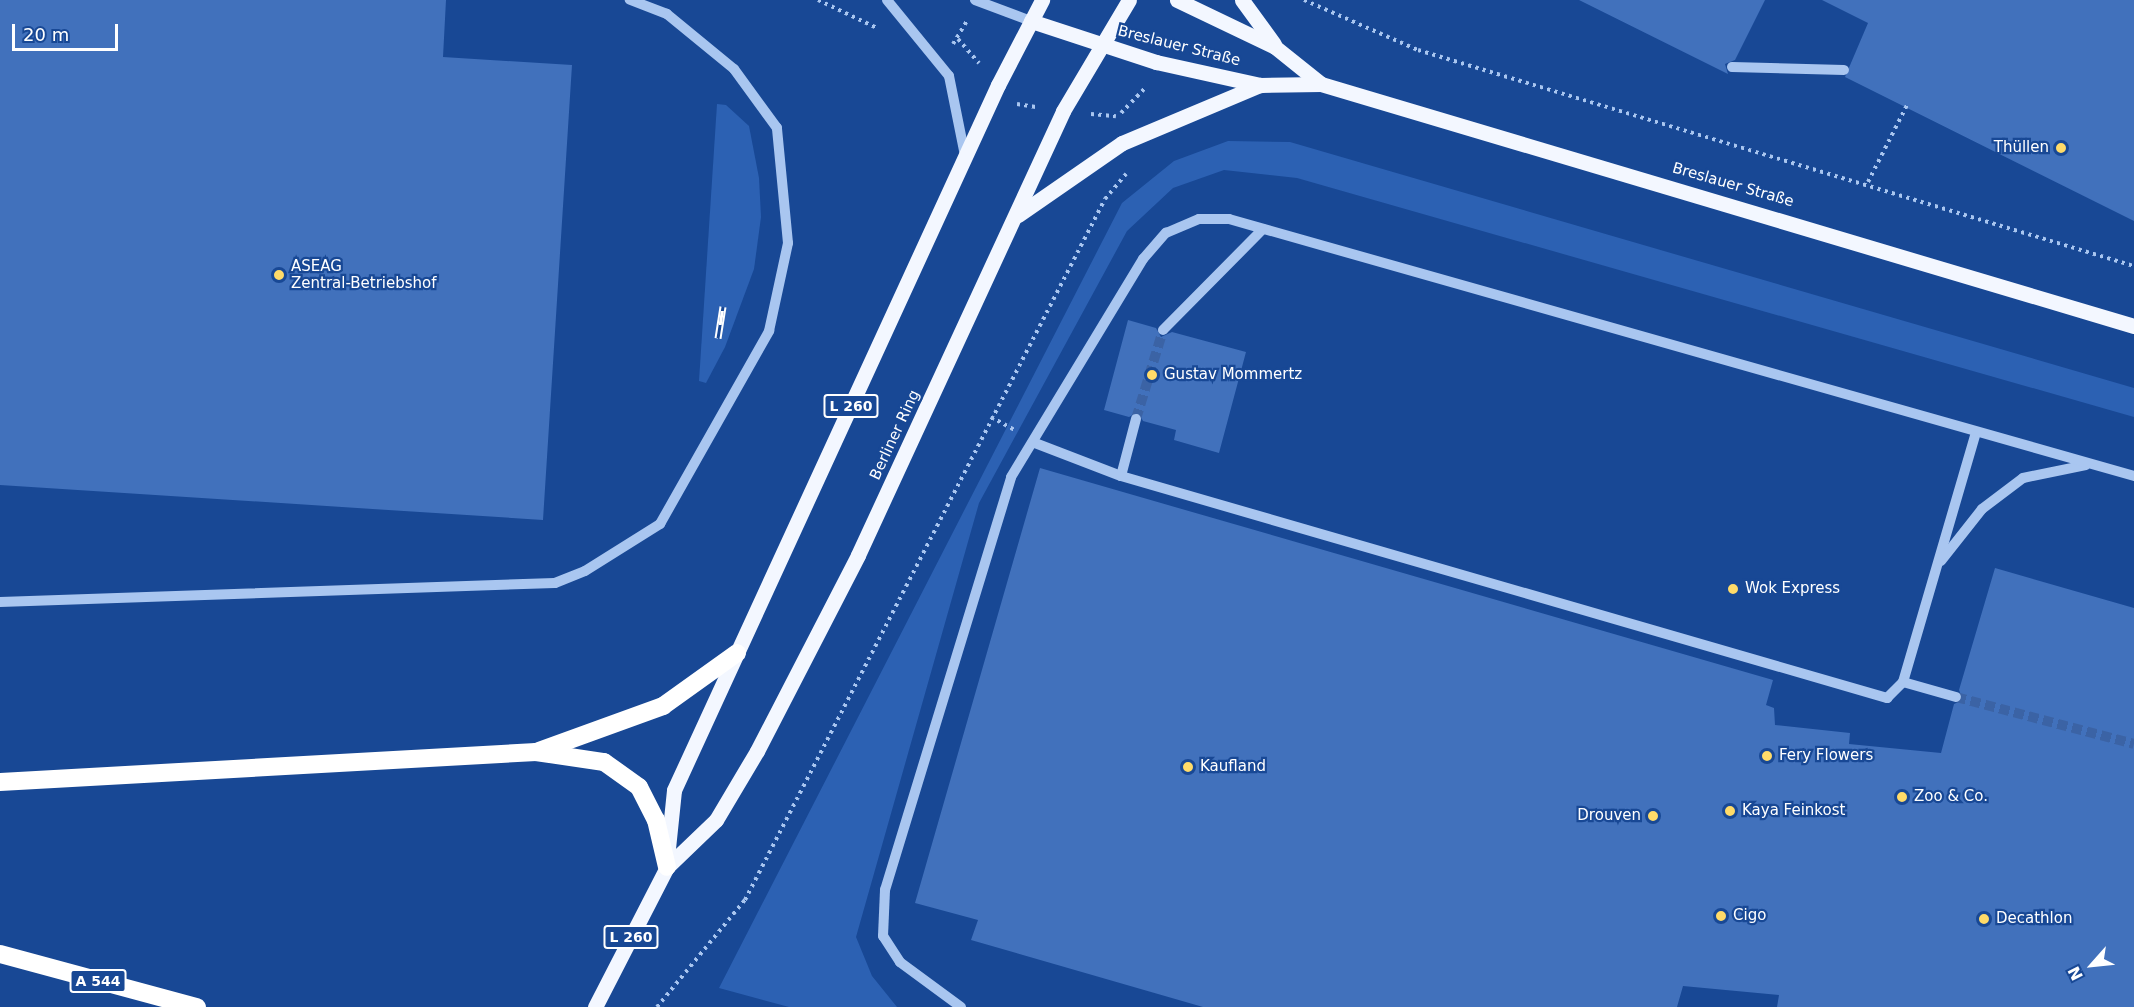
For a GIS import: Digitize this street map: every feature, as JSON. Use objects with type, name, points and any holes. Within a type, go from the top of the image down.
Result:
[{"type":"highway","points":[[536,752],[663,706],[737,653]]},
{"type":"highway","points":[[0,782],[536,752],[604,762],[639,787],[656,820],[667,867]]},
{"type":"highway","name":"A 544","points":[[0,954],[197,1007]]},
{"type":"main road","name":"Berliner Ring","points":[[667,867],[674,790],[966,160],[998,85],[1042,0]]},
{"type":"main road","name":"Berliner Ring","points":[[595,1007],[667,867],[716,820],[757,751],[858,555],[1018,215],[1064,111],[1129,0]]},
{"type":"main road","name":"Breslauer Straße","points":[[1178,0],[1275,47],[1321,84]]},
{"type":"main road","points":[[1242,0],[1275,47]]},
{"type":"main road","name":"Breslauer Straße","points":[[1031,21],[1101,45],[1260,85],[1321,84],[2134,326]]},
{"type":"main road","points":[[1018,215],[1122,143],[1260,85]]},
{"type":"street","points":[[0,602],[555,583],[585,571],[660,524],[769,331],[788,243],[777,128],[734,69],[667,14],[630,0]]},
{"type":"street","points":[[887,0],[938,57],[957,98],[966,160]]},
{"type":"street","points":[[976,0],[1031,21]]},
{"type":"street","points":[[1731,67],[1844,70]]},
{"type":"street","points":[[961,1007],[900,962],[883,936],[885,890],[1011,477],[1035,443],[1143,259],[1166,233],[1200,219],[1229,219],[2134,476]]},
{"type":"street","points":[[1163,330],[1263,229]]},
{"type":"street","points":[[1121,476],[1136,419]]},
{"type":"street","points":[[1035,443],[1121,476],[1887,698],[1903,682],[1976,432]]},
{"type":"street","points":[[1937,566],[1982,509],[2023,478],[2091,464]]},
{"type":"street","points":[[1903,682],[1956,697]]},
{"type":"path","points":[[938,57],[958,39],[976,0]]},
{"type":"path","points":[[1304,0],[1418,50],[1868,183],[2134,266]]},
{"type":"path","points":[[958,39],[1018,105],[1118,116]]},
{"type":"path","points":[[1868,183],[1908,103]]},
{"type":"path","points":[[657,1007],[745,900],[1105,199],[1130,171]]},
{"type":"shaded area","points":[[717,104],[726,105],[749,126],[759,178],[761,217],[754,269],[725,347],[706,383],[699,381]]},
{"type":"shaded area","points":[[1228,141],[1290,142],[2134,388],[2134,417],[1297,178],[1224,170],[1173,188],[1127,231],[979,503],[856,937],[872,976],[897,1007],[789,1007],[719,988],[1122,203],[1174,161]]},
{"type":"building","name":"ASEAG Zentral-Betriebshof","points":[[0,0],[446,0],[443,57],[572,65],[543,520],[0,485]]},
{"type":"building","points":[[1579,0],[1765,0],[1735,60],[1725,64],[1728,74]]},
{"type":"building","name":"Thüllen","points":[[1822,0],[2134,0],[2134,221],[1845,77],[1868,23]]},
{"type":"building","points":[[1128,320],[1156,328],[1161,337],[1172,332],[1246,352],[1219,453],[1174,440],[1176,430],[1143,421],[1138,412],[1129,417],[1104,410]]},
{"type":"building","points":[[1040,468],[1773,680],[1766,705],[1774,708],[1775,725],[1850,733],[1849,744],[1941,753],[1954,704],[1963,700],[1959,690],[1995,568],[2134,608],[2134,1007],[1777,1007],[1779,995],[1683,986],[1677,1007],[1203,1007],[971,940],[978,920],[915,903]]},
{"type":"tunnel","points":[[1136,419],[1163,330]]},
{"type":"tunnel","points":[[1956,697],[2134,744]]},
{"type":"railway","points":[[718,338],[723,306]]},
{"type":"place","name":"Thüllen","points":[[2061,148]]},
{"type":"place","name":"ASEAG Zentral-Betriebshof","points":[[279,275]]},
{"type":"place","name":"Gustav Mommertz","points":[[1152,375]]},
{"type":"place","name":"Wok Express","points":[[1733,589]]},
{"type":"place","name":"Fery Flowers","points":[[1767,756]]},
{"type":"place","name":"Kaufland","points":[[1188,767]]},
{"type":"place","name":"Zoo & Co.","points":[[1902,797]]},
{"type":"place","name":"Kaya Feinkost","points":[[1730,811]]},
{"type":"place","name":"Drouven","points":[[1653,816]]},
{"type":"place","name":"Cigo","points":[[1721,916]]},
{"type":"place","name":"Decathlon","points":[[1984,919]]}]
